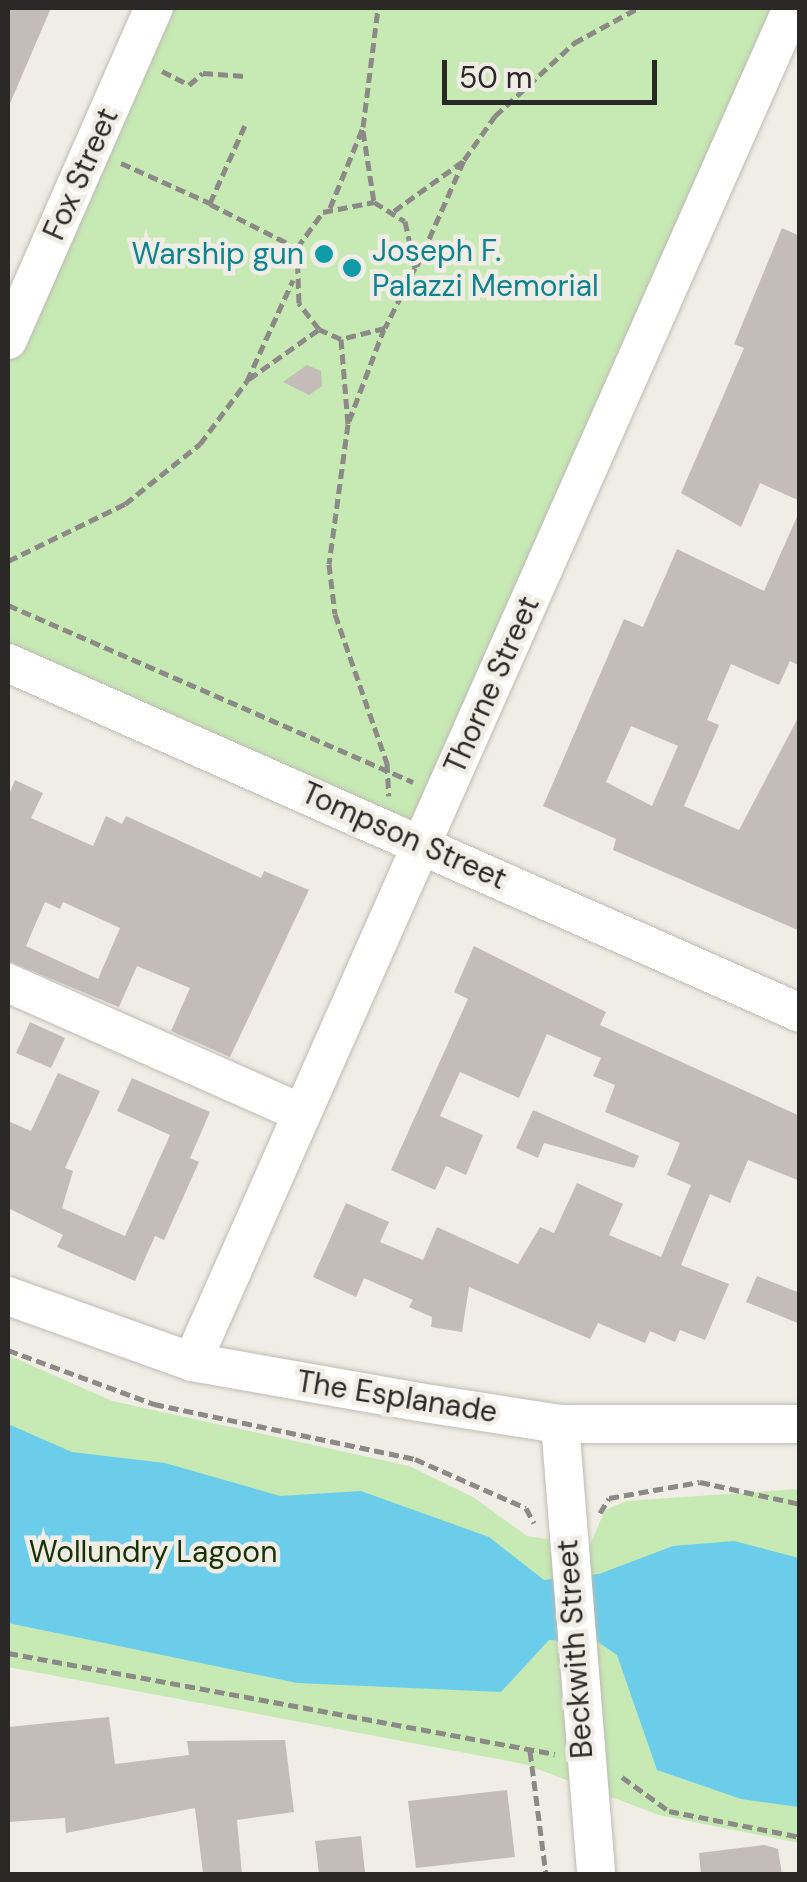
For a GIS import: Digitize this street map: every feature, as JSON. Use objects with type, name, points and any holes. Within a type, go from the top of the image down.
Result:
[{"type":"street","name":"Fox Street","points":[[8,340],[154,8]]},
{"type":"street","name":"Thorne Street","points":[[192,1362],[792,8]]},
{"type":"street","name":"Tompson Street","points":[[8,663],[800,1013]]},
{"type":"street","points":[[8,983],[302,1113]]},
{"type":"street","name":"The Esplanade","points":[[8,1296],[192,1362],[560,1424],[800,1424]]},
{"type":"street","name":"Beckwith Street","points":[[560,1424],[575,1657],[596,1874]]},
{"type":"path","points":[[247,380],[293,280],[296,248],[330,208],[362,127],[378,8]]},
{"type":"path","points":[[394,211],[464,160],[534,77],[638,8]]},
{"type":"path","points":[[132,56],[189,85],[202,73],[245,76]]},
{"type":"path","points":[[210,203],[244,125]]},
{"type":"path","points":[[362,127],[374,202]]},
{"type":"path","points":[[92,149],[296,248]]},
{"type":"path","points":[[422,843],[387,792],[387,771],[331,581],[332,517],[348,424],[384,328],[464,160]]},
{"type":"path","points":[[330,208],[374,202],[394,211],[412,235],[415,268]]},
{"type":"path","points":[[293,280],[318,329],[341,339],[384,328]]},
{"type":"path","points":[[8,562],[64,538],[172,470],[247,380],[318,329]]},
{"type":"path","points":[[341,339],[348,424]]},
{"type":"path","points":[[8,605],[413,782]]},
{"type":"path","points":[[8,1350],[154,1404],[320,1433],[480,1484],[526,1508],[540,1534]]},
{"type":"path","points":[[610,1498],[700,1482],[800,1504]]},
{"type":"path","points":[[8,1652],[530,1751],[607,1759],[635,1794],[669,1811],[800,1837]]},
{"type":"path","points":[[530,1751],[546,1874]]},
{"type":"green space","points":[[154,8],[792,8],[422,843],[8,663],[8,340]]},
{"type":"green space","name":"Wollundry Lagoon","points":[[8,1355],[112,1401],[409,1466],[473,1497],[527,1536],[590,1545],[605,1510],[626,1501],[799,1489],[799,1843],[659,1815],[524,1764],[8,1667]]},
{"type":"water","name":"Wollundry Lagoon","points":[[8,1424],[72,1452],[165,1463],[280,1496],[361,1491],[489,1537],[544,1580],[599,1574],[673,1546],[734,1541],[799,1558],[799,1807],[741,1799],[657,1770],[617,1655],[598,1642],[549,1640],[501,1692],[297,1683],[8,1623]]},
{"type":"building","points":[[8,8],[51,8],[8,108]]},
{"type":"building","points":[[782,228],[800,236],[800,501],[760,483],[741,527],[681,493],[744,348],[734,344]]},
{"type":"building","points":[[307,365],[321,371],[322,386],[309,395],[283,382]]},
{"type":"building","points":[[800,510],[800,666],[790,661],[779,685],[731,664],[707,720],[719,725],[684,806],[739,830],[800,714],[800,931],[613,850],[616,839],[543,806],[624,619],[643,627],[677,549],[764,591]],"holes":[[[631,726],[678,746],[652,806],[606,782]]]},
{"type":"building","points":[[15,780],[43,793],[31,818],[93,846],[106,816],[122,824],[126,816],[261,878],[264,871],[309,890],[230,1057],[171,1031],[190,988],[137,966],[119,1007],[8,961],[8,797]],"holes":[[[45,902],[60,909],[63,902],[120,928],[98,979],[26,946]]]},
{"type":"building","points":[[474,946],[606,1012],[600,1025],[800,1116],[800,1181],[748,1160],[730,1203],[710,1194],[681,1265],[729,1284],[705,1340],[680,1330],[675,1342],[650,1331],[645,1343],[598,1323],[590,1339],[469,1287],[462,1332],[431,1327],[432,1317],[409,1307],[413,1300],[364,1278],[356,1297],[313,1277],[346,1203],[389,1222],[380,1242],[423,1260],[437,1227],[518,1264],[540,1227],[554,1233],[577,1183],[623,1204],[609,1235],[661,1257],[691,1185],[667,1175],[680,1143],[605,1112],[615,1085],[593,1076],[601,1058],[547,1034],[519,1098],[460,1072],[440,1116],[483,1135],[466,1175],[446,1166],[435,1190],[391,1170],[468,999],[454,992]]},
{"type":"building","points":[[30,1022],[65,1038],[51,1068],[16,1053]]},
{"type":"building","points":[[58,1073],[100,1091],[65,1168],[73,1171],[62,1208],[125,1236],[170,1135],[117,1111],[132,1078],[210,1112],[190,1158],[199,1162],[164,1240],[155,1236],[135,1281],[57,1247],[63,1235],[8,1208],[8,1121],[31,1131]]},
{"type":"building","points":[[533,1110],[639,1156],[634,1168],[544,1143],[538,1158],[516,1148]]},
{"type":"building","points":[[757,1276],[800,1293],[800,1324],[746,1302]]},
{"type":"building","points":[[109,1717],[115,1764],[189,1755],[187,1741],[285,1740],[294,1812],[237,1820],[242,1874],[203,1874],[195,1808],[66,1833],[65,1818],[8,1822],[8,1727]]},
{"type":"building","points":[[507,1790],[515,1857],[416,1868],[408,1801]]},
{"type":"building","points":[[361,1836],[365,1872],[319,1874],[315,1841]]},
{"type":"building","points":[[765,1845],[778,1849],[782,1874],[701,1874],[699,1853]]},
{"type":"place","name":"Warship gun","points":[[324,254]]},
{"type":"place","name":"Joseph F. Palazzi Memorial","points":[[352,268]]}]
